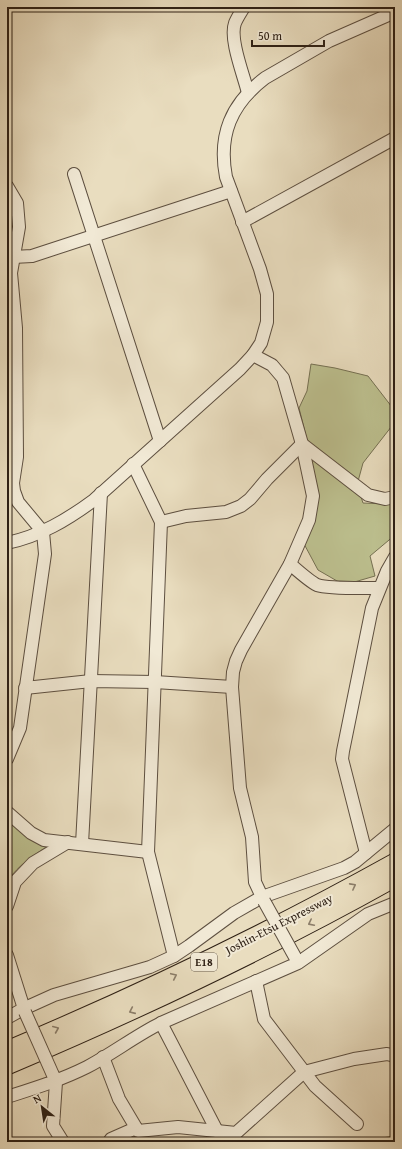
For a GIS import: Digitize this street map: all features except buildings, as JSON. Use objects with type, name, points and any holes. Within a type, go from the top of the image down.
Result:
[{"type":"highway","name":"Joshin-Etsu Expressway","points":[[7,1050],[110,1006],[223,952],[316,905],[395,862]]},
{"type":"highway","name":"Joshin-Etsu Expressway","points":[[7,1066],[174,992],[278,941],[395,878]]},
{"type":"street","points":[[244,7],[235,23],[234,34],[235,46],[248,92]]},
{"type":"street","points":[[7,543],[43,532],[72,517],[101,494],[240,369],[253,355],[261,342],[267,322],[267,294],[260,269],[226,178],[223,165],[224,138],[232,114],[248,92],[270,75],[329,41],[395,12]]},
{"type":"street","points":[[242,222],[395,138]]},
{"type":"street","points":[[74,174],[160,441]]},
{"type":"street","points":[[7,186],[17,203],[19,227],[11,273],[16,328],[17,457],[14,487],[18,502],[43,532],[45,554],[20,728],[7,759]]},
{"type":"street","points":[[13,257],[32,256],[231,191]]},
{"type":"street","points":[[253,355],[272,365],[283,378],[302,444],[313,496],[309,520],[290,564],[241,650],[233,672],[232,687],[240,788],[252,837],[254,882],[297,960]]},
{"type":"street","points":[[302,444],[368,495],[385,500],[395,497]]},
{"type":"street","points":[[161,522],[186,516],[226,512],[241,506],[250,499],[267,479],[302,444]]},
{"type":"street","points":[[133,464],[161,522],[148,852],[174,956]]},
{"type":"street","points":[[82,844],[101,494]]},
{"type":"street","points":[[366,853],[342,759],[372,608],[379,588],[395,557]]},
{"type":"street","points":[[290,564],[317,585],[329,587],[379,588]]},
{"type":"street","points":[[25,688],[92,681],[155,682],[232,687]]},
{"type":"street","points":[[7,812],[31,833],[44,840],[148,852]]},
{"type":"street","points":[[7,1018],[54,995],[150,967],[174,956],[234,913],[263,899],[344,868],[355,862],[395,829]]},
{"type":"street","points":[[7,906],[14,882],[33,863],[68,842]]},
{"type":"street","points":[[7,1097],[88,1066],[139,1034],[160,1023],[256,981],[297,960],[368,914],[395,902]]},
{"type":"street","points":[[7,955],[24,1010],[54,1078],[53,1126],[63,1142]]},
{"type":"street","points":[[256,981],[264,1018],[315,1086],[357,1124]]},
{"type":"street","points":[[160,1023],[217,1131]]},
{"type":"street","points":[[103,1057],[119,1099],[138,1131],[178,1127],[236,1133],[304,1072],[354,1059],[387,1054],[395,1056]]},
{"type":"street","points":[[109,1142],[111,1139],[136,1128]]},
{"type":"green space","points":[[311,364],[368,376],[395,411],[395,422],[363,463],[357,485],[363,503],[386,504],[395,499],[395,535],[370,556],[375,576],[344,585],[318,570],[303,542],[313,525],[309,448],[299,408],[307,391]]},
{"type":"green space","points":[[12,822],[49,845],[19,867],[7,884],[7,825]]},
{"type":"green space","points":[[395,1136],[395,1142],[366,1142],[375,1139]]},
{"type":"green space","points":[[136,1138],[168,1142],[131,1142]]}]
